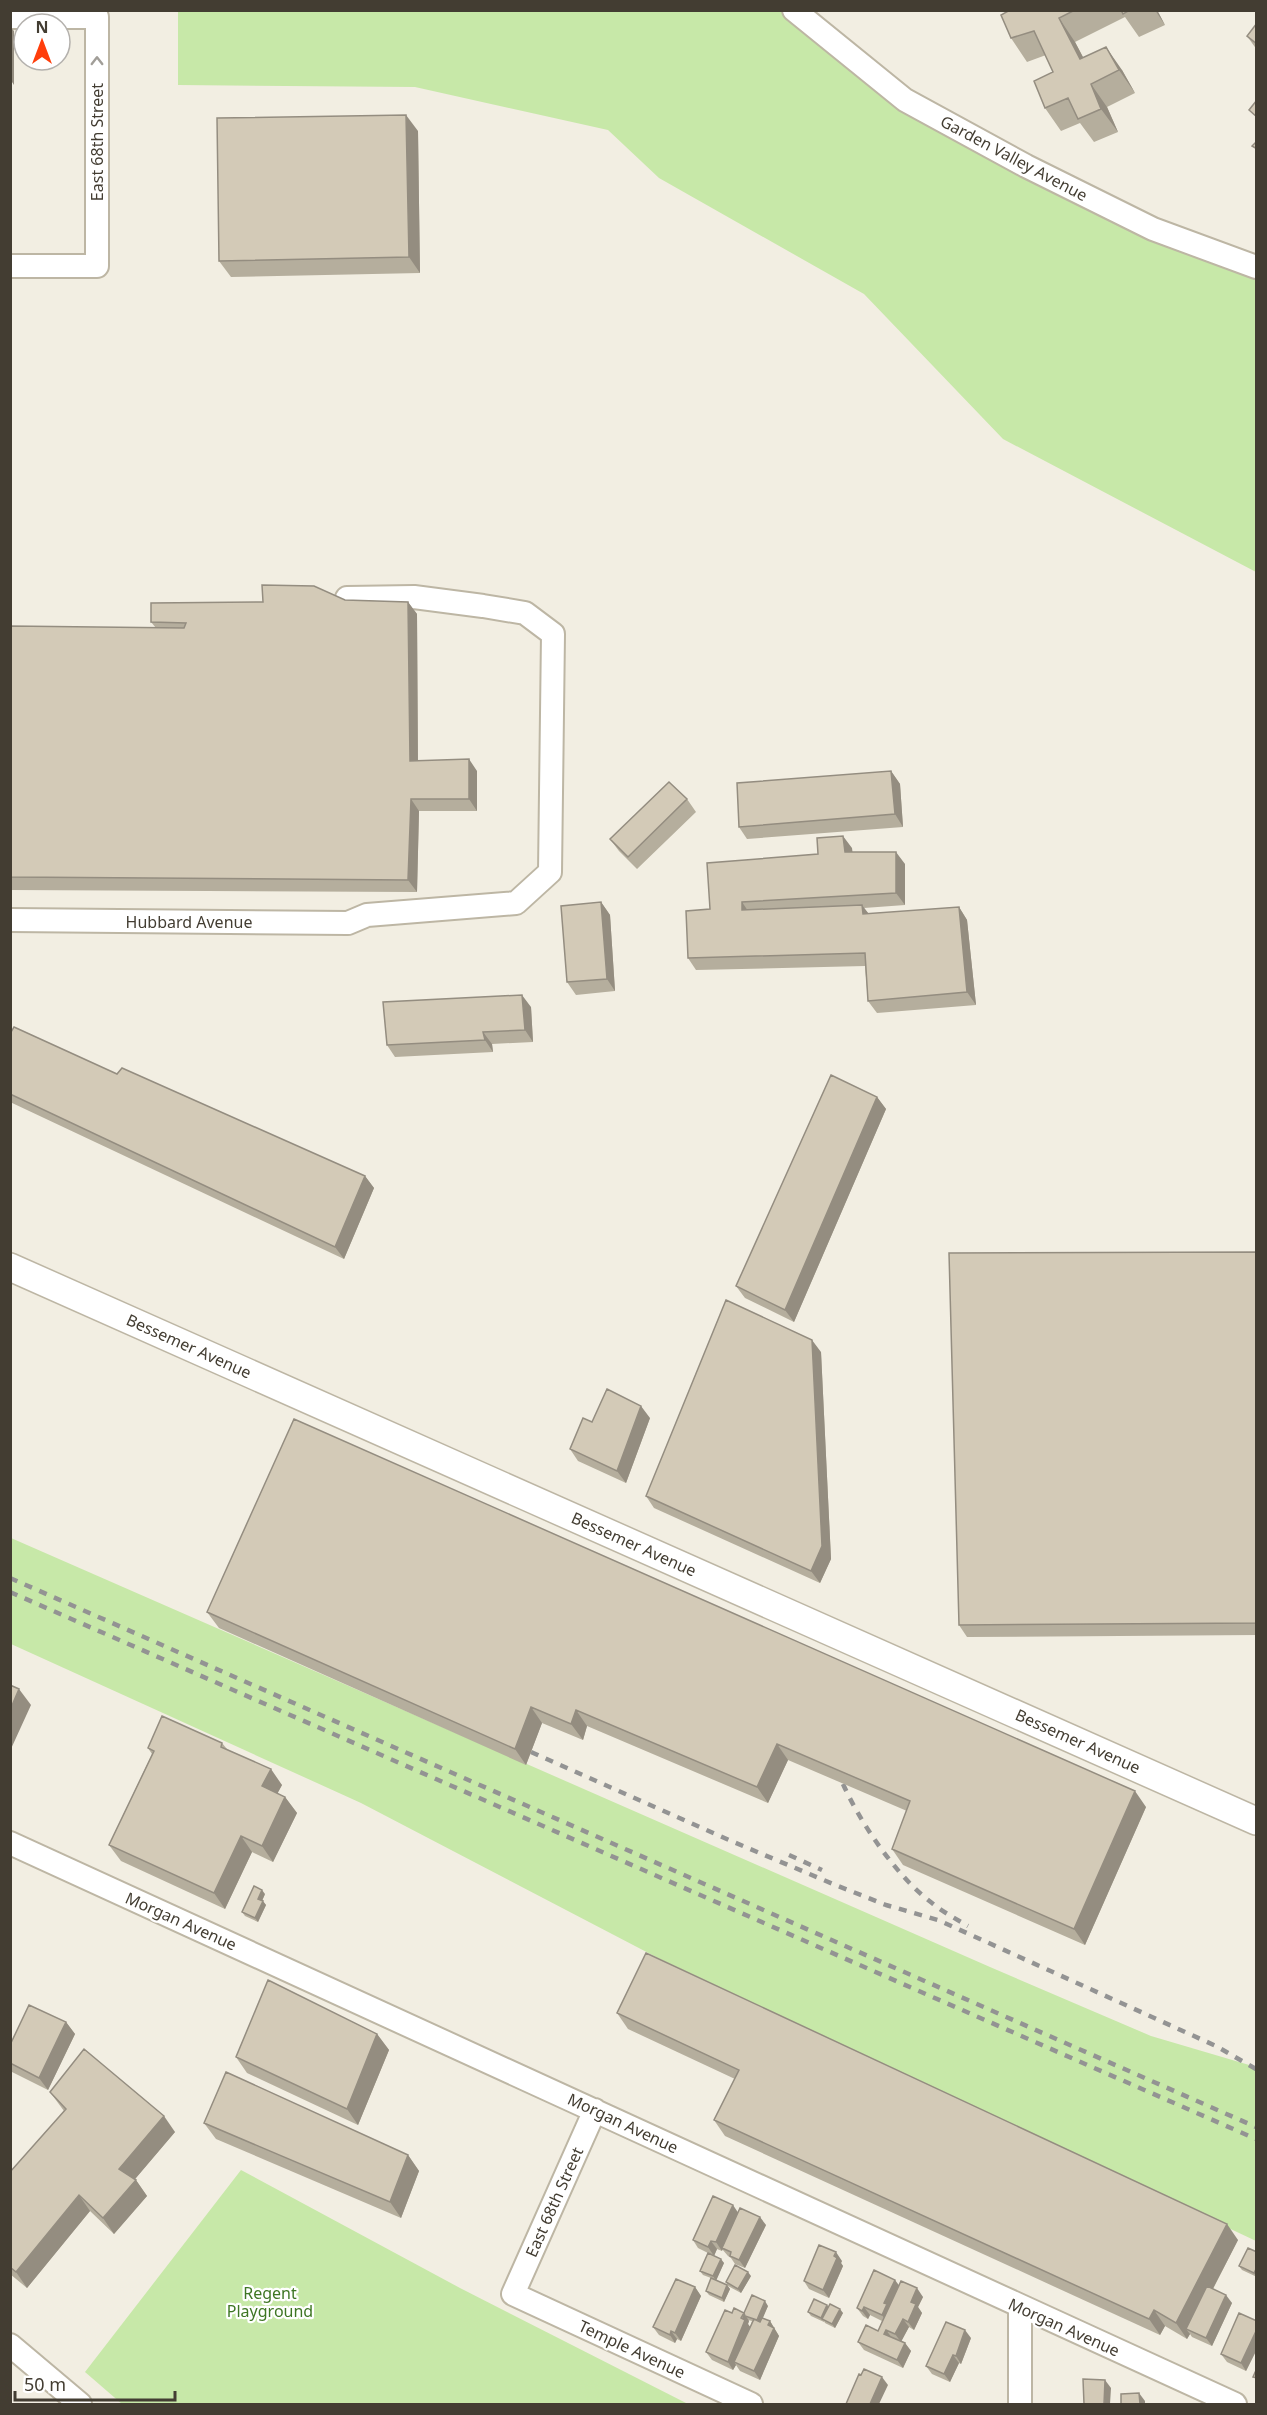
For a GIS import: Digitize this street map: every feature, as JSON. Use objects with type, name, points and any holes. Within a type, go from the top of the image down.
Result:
[{"type":"street","name":"Garden Valley Avenue","points":[[794,10],[905,100],[1026,166],[1153,229],[1257,267]]},
{"type":"street","name":"East 68th Street","points":[[10,17],[97,17],[97,266],[10,266]]},
{"type":"street","name":"Hubbard Avenue","points":[[10,920],[348,923],[367,915],[516,903],[550,872],[553,634],[525,613],[494,607],[414,597],[347,598]]},
{"type":"street","name":"Bessemer Avenue","points":[[10,1267],[1257,1821]]},
{"type":"street","name":"Morgan Avenue","points":[[10,1843],[1235,2404]]},
{"type":"street","name":"East 68th Street","points":[[513,2294],[595,2110]]},
{"type":"street","name":"Temple Avenue","points":[[513,2294],[751,2404]]},
{"type":"street","points":[[1020,2307],[1020,2404]]},
{"type":"street","points":[[10,2345],[80,2404]]},
{"type":"green space","points":[[178,11],[794,11],[905,100],[1256,267],[1256,572],[1003,439],[864,294],[659,178],[608,130],[415,87],[178,85]]},
{"type":"green space","points":[[11,1538],[1151,2036],[1256,2067],[1256,2241],[658,1958],[361,1803],[11,1644]]},
{"type":"green space","name":"Regent Playground","points":[[241,2170],[460,2288],[688,2404],[122,2404],[85,2372]]},
{"type":"building","points":[[1010,10],[1075,10],[1059,18],[1080,59],[1106,47],[1119,70],[1091,84],[1101,109],[1078,119],[1068,98],[1045,108],[1034,81],[1053,72],[1034,31],[1011,38],[1001,15]]},
{"type":"building","points":[[1257,23],[1257,44],[1247,36]]},
{"type":"building","points":[[1257,100],[1257,117],[1249,110]]},
{"type":"building","points":[[406,115],[409,257],[219,261],[217,118]]},
{"type":"building","points":[[262,585],[314,586],[345,600],[408,602],[410,761],[469,759],[469,799],[411,799],[408,880],[10,877],[10,626],[184,628],[186,623],[151,622],[151,603],[263,602]]},
{"type":"building","points":[[891,771],[895,814],[739,827],[737,783]]},
{"type":"building","points":[[669,782],[687,799],[628,857],[610,839]]},
{"type":"building","points":[[843,836],[845,852],[896,852],[896,893],[742,902],[742,910],[862,905],[863,914],[959,907],[967,992],[868,1001],[865,953],[688,958],[686,911],[710,909],[707,863],[818,854],[817,838]]},
{"type":"building","points":[[601,902],[607,979],[567,982],[561,906]]},
{"type":"building","points":[[522,995],[525,1030],[483,1032],[485,1040],[387,1045],[383,1002]]},
{"type":"building","points":[[14,1027],[117,1074],[122,1068],[365,1176],[335,1247],[10,1094],[10,1034]]},
{"type":"building","points":[[831,1075],[877,1097],[785,1310],[736,1286]]},
{"type":"building","points":[[1257,1252],[1257,1623],[959,1625],[949,1253]]},
{"type":"building","points":[[726,1300],[812,1340],[822,1546],[811,1571],[646,1496]]},
{"type":"building","points":[[607,1389],[641,1406],[617,1471],[570,1449],[583,1418],[592,1422]]},
{"type":"building","points":[[294,1419],[1135,1791],[1074,1929],[892,1849],[910,1801],[777,1744],[757,1787],[576,1710],[571,1724],[531,1707],[515,1749],[207,1612]]},
{"type":"building","points":[[10,1685],[19,1689],[10,1710]]},
{"type":"building","points":[[162,1716],[222,1743],[221,1747],[271,1769],[262,1786],[285,1797],[262,1846],[241,1836],[214,1893],[109,1845],[154,1751],[148,1748]]},
{"type":"building","points":[[254,1886],[262,1890],[258,1899],[263,1901],[255,1918],[242,1912]]},
{"type":"building","points":[[646,1953],[1227,2224],[1176,2323],[1154,2310],[1149,2319],[714,2120],[739,2070],[617,2013]]},
{"type":"building","points":[[268,1980],[377,2034],[347,2109],[236,2057]]},
{"type":"building","points":[[29,2005],[66,2022],[39,2078],[10,2063],[10,2045]]},
{"type":"building","points":[[84,2049],[164,2116],[119,2169],[136,2180],[103,2218],[79,2195],[16,2272],[10,2267],[10,2172],[66,2109],[50,2092]]},
{"type":"building","points":[[226,2072],[408,2155],[390,2202],[204,2123]]},
{"type":"building","points":[[713,2196],[733,2205],[716,2242],[711,2241],[708,2247],[693,2240]]},
{"type":"building","points":[[740,2208],[760,2217],[739,2260],[730,2256],[731,2252],[722,2248]]},
{"type":"building","points":[[819,2245],[836,2252],[834,2256],[837,2258],[823,2290],[804,2281]]},
{"type":"building","points":[[1248,2248],[1257,2252],[1257,2267],[1254,2273],[1239,2266]]},
{"type":"building","points":[[708,2253],[721,2259],[713,2276],[700,2271]]},
{"type":"building","points":[[735,2265],[748,2272],[738,2289],[726,2282]]},
{"type":"building","points":[[874,2270],[895,2280],[884,2303],[887,2304],[882,2315],[864,2307],[862,2311],[857,2308]]},
{"type":"building","points":[[711,2278],[727,2285],[722,2298],[706,2291]]},
{"type":"building","points":[[676,2279],[695,2287],[675,2333],[671,2331],[670,2335],[653,2327]]},
{"type":"building","points":[[901,2281],[917,2288],[911,2302],[916,2304],[908,2322],[903,2319],[895,2334],[886,2330],[884,2334],[905,2343],[897,2360],[858,2342],[866,2325],[878,2331]]},
{"type":"building","points":[[1207,2286],[1226,2295],[1206,2338],[1186,2329]]},
{"type":"building","points":[[752,2295],[765,2301],[757,2320],[745,2316],[744,2313]]},
{"type":"building","points":[[814,2299],[827,2305],[821,2318],[808,2312]]},
{"type":"building","points":[[830,2304],[840,2309],[832,2324],[822,2319]]},
{"type":"building","points":[[734,2308],[744,2313],[741,2318],[745,2320],[728,2362],[706,2352],[725,2310],[732,2313]]},
{"type":"building","points":[[1239,2313],[1257,2321],[1257,2329],[1241,2363],[1221,2354]]},
{"type":"building","points":[[762,2318],[770,2321],[768,2325],[774,2328],[754,2371],[734,2362],[754,2319],[760,2322]]},
{"type":"building","points":[[946,2322],[965,2330],[956,2356],[953,2355],[944,2374],[926,2366]]},
{"type":"building","points":[[864,2369],[882,2377],[870,2404],[846,2404],[859,2374],[861,2375]]},
{"type":"building","points":[[1083,2379],[1105,2380],[1104,2404],[1084,2404]]},
{"type":"building","points":[[1139,2393],[1140,2404],[1121,2404],[1121,2394]]},
{"type":"railway","points":[[10,1578],[1256,2127]]},
{"type":"railway","points":[[10,1592],[1256,2139]]},
{"type":"railway","points":[[531,1752],[833,1884],[886,1905],[938,1920],[1216,2046],[1256,2069]]},
{"type":"railway","points":[[843,1784],[881,1849],[906,1879],[936,1906],[968,1926]]},
{"type":"railway","points":[[789,1855],[822,1870]]}]
